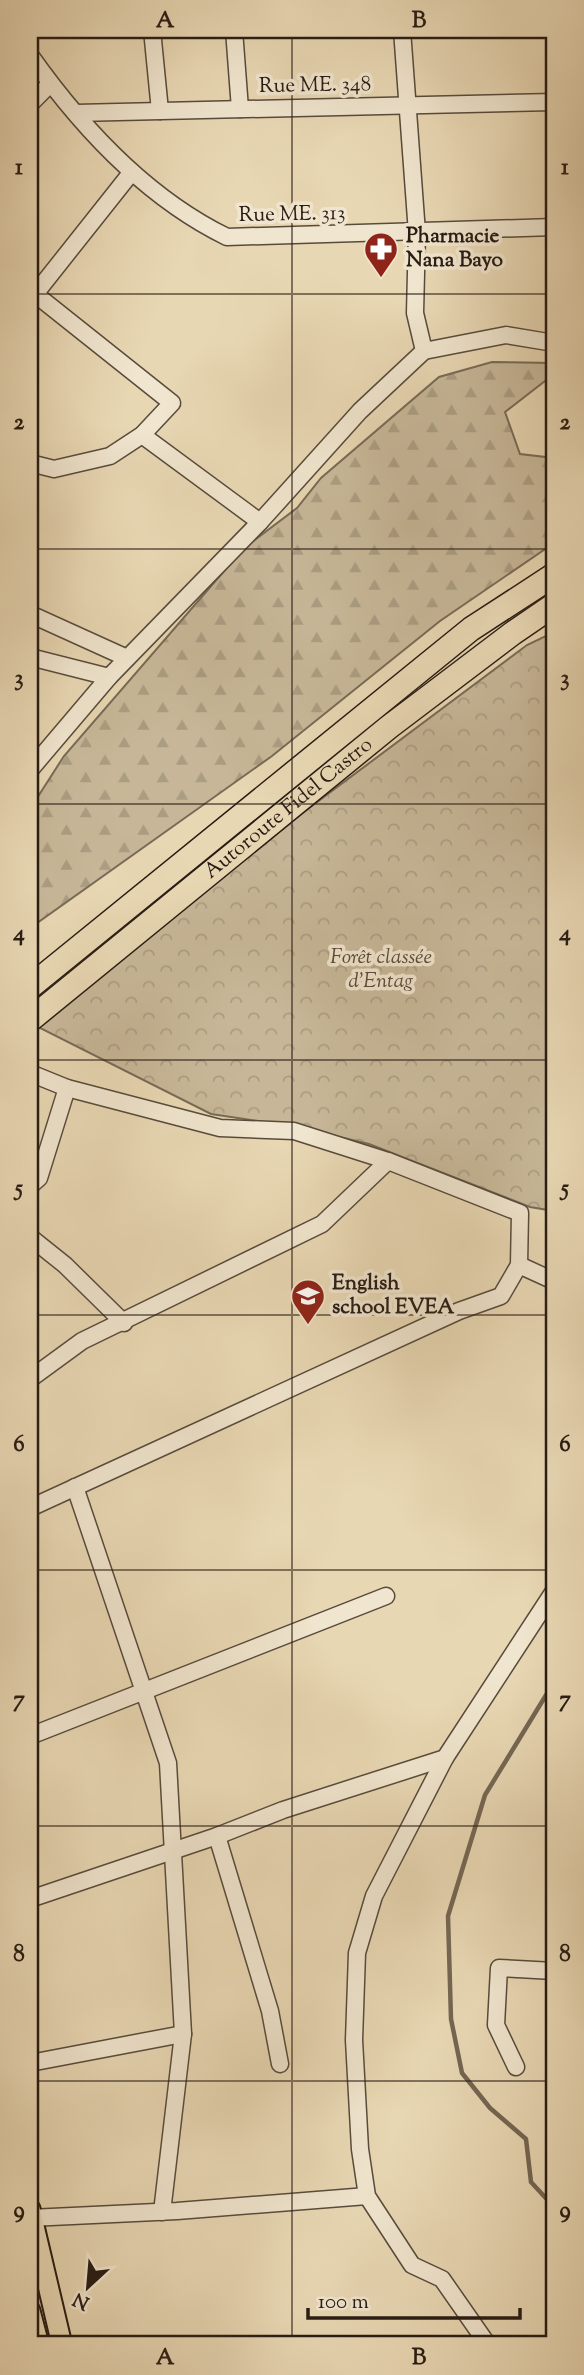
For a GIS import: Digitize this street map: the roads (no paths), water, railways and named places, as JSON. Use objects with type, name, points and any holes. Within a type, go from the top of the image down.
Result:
[{"type":"highway","name":"Autoroute Fidel Castro","points":[[30,987],[471,629],[554,575]]},
{"type":"highway","name":"Autoroute Fidel Castro","points":[[30,1020],[389,726],[554,605]]},
{"type":"main road","points":[[30,2209],[62,2345]]},
{"type":"main road","points":[[30,2311],[39,2345]]},
{"type":"street","points":[[152,30],[160,111]]},
{"type":"street","points":[[234,30],[240,109]]},
{"type":"street","points":[[402,30],[417,233],[415,313],[424,352]]},
{"type":"street","name":"Rue ME. 313","points":[[30,55],[50,84],[131,173],[195,222],[227,237],[554,228]]},
{"type":"street","points":[[30,104],[50,84]]},
{"type":"street","name":"Rue ME. 348","points":[[76,113],[554,102]]},
{"type":"street","points":[[30,463],[54,469],[110,456],[142,435],[172,403],[32,292],[131,173]]},
{"type":"street","points":[[30,770],[109,677],[260,522],[360,411],[424,352],[506,335],[554,343]]},
{"type":"street","points":[[142,435],[260,522]]},
{"type":"street","points":[[30,614],[127,658]]},
{"type":"street","points":[[30,657],[109,677]]},
{"type":"street","points":[[30,1073],[67,1088],[220,1128],[294,1131],[388,1161],[520,1213],[519,1265],[501,1296],[458,1311],[30,1508]]},
{"type":"street","points":[[30,1186],[39,1178],[67,1088]]},
{"type":"street","points":[[30,1380],[82,1341],[124,1323],[322,1224],[388,1161]]},
{"type":"street","points":[[30,1237],[65,1265],[124,1323]]},
{"type":"street","points":[[519,1265],[554,1281]]},
{"type":"street","points":[[75,1487],[168,1763],[183,2034],[162,2212]]},
{"type":"street","points":[[488,2345],[442,2280],[412,2265],[368,2196],[360,2149],[354,2040],[357,1953],[374,1896],[445,1758],[554,1591]]},
{"type":"street","points":[[30,1736],[386,1596]]},
{"type":"street","points":[[30,1899],[217,1836],[283,1810],[445,1758]]},
{"type":"street","points":[[217,1836],[270,2011],[280,2064]]},
{"type":"street","points":[[516,2067],[496,2025],[499,1968],[554,1971]]},
{"type":"street","points":[[30,2063],[183,2034]]},
{"type":"street","points":[[30,2218],[162,2212],[368,2196]]},
{"type":"waterway","points":[[554,1682],[485,1795],[448,1916],[451,2019],[462,2073],[490,2108],[526,2139],[531,2182],[554,2207]]},
{"type":"place","name":"Pharmacie Nana Bayo","points":[[381,279]]},
{"type":"place","name":"English school EVEA","points":[[308,1326]]},
{"type":"park label","name":"Forêt classée d'Entag","points":[[381,970]]}]
